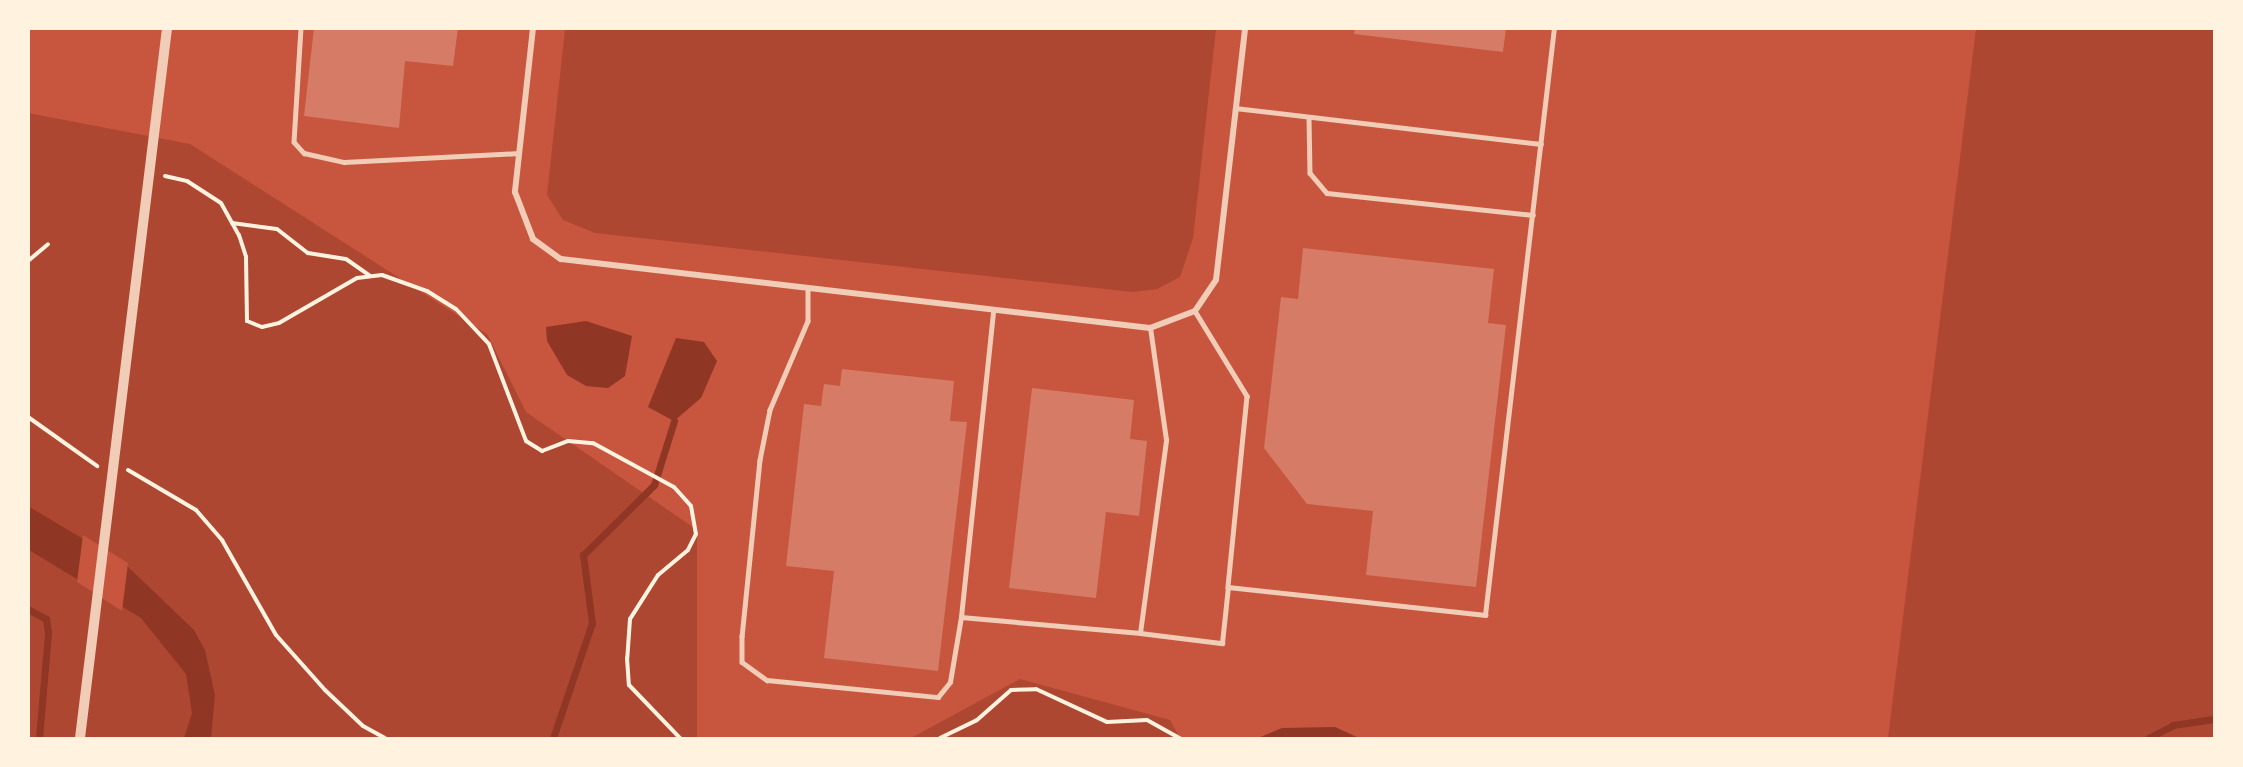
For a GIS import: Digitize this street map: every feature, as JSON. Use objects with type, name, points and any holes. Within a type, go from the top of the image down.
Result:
[{"type":"street","points":[[80,738],[108,527],[167,28]]},
{"type":"street","points":[[533,28],[519,153],[519,212],[533,239],[561,259],[808,291],[1150,328],[1195,311],[1216,280],[1245,28]]},
{"type":"lane","points":[[301,28],[294,142],[304,153],[344,162],[519,153]]},
{"type":"lane","points":[[1228,587],[1485,615],[1554,28]]},
{"type":"lane","points":[[1235,108],[1541,144]]},
{"type":"lane","points":[[1309,117],[1310,173],[1328,193],[1533,215]]},
{"type":"lane","points":[[808,291],[808,321],[771,410],[760,460],[742,662],[767,680],[938,697],[950,682],[960,617],[993,311]]},
{"type":"lane","points":[[960,617],[1140,633],[1222,643],[1247,396],[1195,311]]},
{"type":"lane","points":[[1140,633],[1166,440],[1150,328]]},
{"type":"path","points":[[150,173],[187,181],[220,203],[232,223],[246,257],[247,321],[262,327],[279,323],[357,278],[371,277],[427,291],[456,309],[489,344],[526,441],[542,451],[568,441],[593,443],[674,487],[691,506],[696,534],[688,550],[657,575],[630,618],[627,658],[629,685],[680,738]]},
{"type":"path","points":[[232,223],[278,229],[308,253],[346,259],[371,277]]},
{"type":"path","points":[[28,261],[48,244]]},
{"type":"path","points":[[28,417],[98,466]]},
{"type":"path","points":[[132,471],[196,510],[222,540],[276,634],[325,690],[363,726],[385,738]]},
{"type":"path","points":[[940,738],[977,720],[1011,690],[1036,688],[1107,722],[1147,720],[1180,738]]},
{"type":"shaded area","points":[[565,29],[1216,29],[1193,238],[1180,277],[1157,289],[1133,292],[595,233],[563,220],[547,195]]},
{"type":"shaded area","points":[[1976,29],[2214,29],[2214,738],[1888,738]]},
{"type":"shaded area","points":[[28,113],[190,144],[487,334],[526,412],[697,530],[697,738],[29,738]]},
{"type":"shaded area","points":[[586,321],[632,336],[625,376],[608,388],[586,386],[567,375],[547,341],[546,327]]},
{"type":"shaded area","points":[[676,338],[704,342],[717,361],[701,398],[674,421],[648,407]]},
{"type":"shaded area","points":[[28,506],[125,564],[194,630],[205,650],[215,695],[211,738],[184,738],[192,713],[186,674],[141,618],[29,550]]},
{"type":"shaded area","points":[[1020,679],[1170,720],[1180,738],[911,738]]},
{"type":"shaded area","points":[[1335,727],[1359,738],[1258,738],[1282,728]]},
{"type":"pier","points":[[83,535],[128,563],[122,611],[77,582]]},
{"type":"building","points":[[314,28],[458,28],[453,66],[405,61],[399,128],[304,116]]},
{"type":"building","points":[[1355,28],[1506,28],[1503,52],[1354,34]]},
{"type":"building","points":[[1303,248],[1494,269],[1488,323],[1506,325],[1476,587],[1366,575],[1373,511],[1307,504],[1264,448],[1281,297],[1298,299]]},
{"type":"building","points":[[842,369],[954,381],[950,421],[967,422],[938,671],[824,658],[834,571],[786,566],[804,404],[821,406],[824,384],[840,386]]},
{"type":"building","points":[[1032,388],[1134,400],[1130,439],[1147,441],[1139,516],[1106,512],[1096,598],[1009,588]]},
{"type":"waterway","points":[[553,738],[592,623],[583,555],[654,485],[674,421]]},
{"type":"waterway","points":[[28,609],[46,619],[48,633],[39,738]]},
{"type":"waterway","points":[[2148,738],[2173,725],[2214,719]]}]
